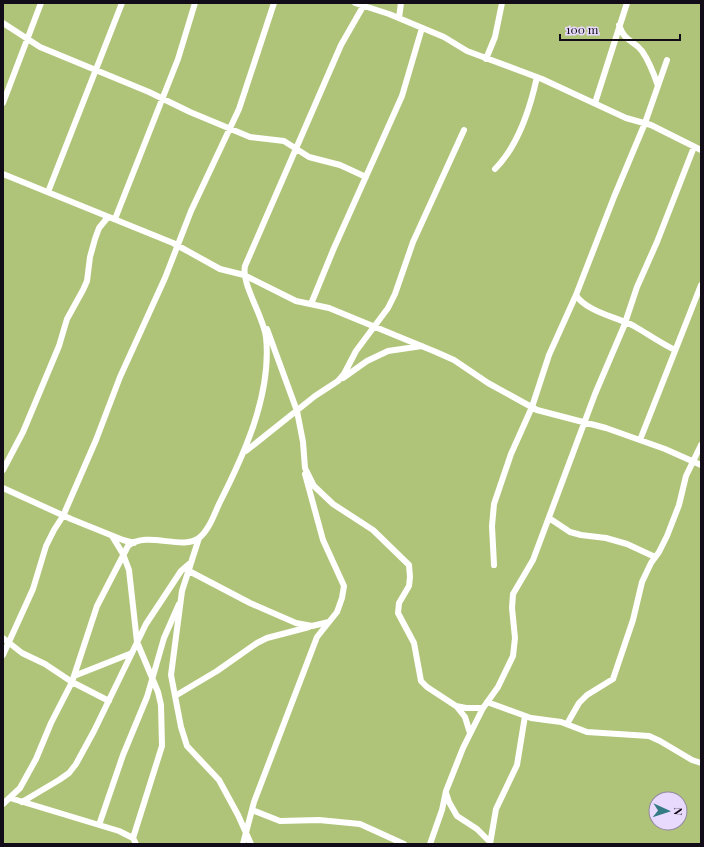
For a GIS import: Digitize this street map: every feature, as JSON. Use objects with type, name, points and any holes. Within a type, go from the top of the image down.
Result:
[{"type":"street","points":[[3,103],[41,3]]},
{"type":"street","points":[[48,192],[122,3]]},
{"type":"street","points":[[115,219],[178,59],[195,3]]},
{"type":"street","points":[[3,655],[32,589],[46,546],[63,516],[96,440],[120,377],[165,278],[177,245],[203,184],[239,109],[274,3]]},
{"type":"street","points":[[355,3],[364,4],[399,18],[486,59],[537,77],[626,118],[645,123],[701,150]]},
{"type":"street","points":[[399,18],[401,3]]},
{"type":"street","points":[[486,59],[495,37],[502,3]]},
{"type":"street","points":[[595,103],[627,3]]},
{"type":"street","points":[[243,844],[252,810],[317,637],[330,622],[340,606],[344,586],[323,540],[305,477],[302,436],[297,411],[272,340],[244,275],[245,266],[341,45],[364,4]]},
{"type":"street","points":[[3,23],[40,47],[162,98],[190,112],[256,138],[284,141],[316,160],[340,165],[366,177]]},
{"type":"street","points":[[619,25],[622,35],[640,49],[645,56],[658,86]]},
{"type":"street","points":[[311,304],[402,96],[422,28]]},
{"type":"street","points":[[494,565],[492,526],[494,504],[517,437],[532,407],[549,355],[576,295],[616,191],[645,123],[667,60]]},
{"type":"street","points":[[495,169],[507,154],[517,136],[526,114],[537,77]]},
{"type":"street","points":[[338,381],[347,369],[356,351],[383,317],[395,294],[413,242],[464,130]]},
{"type":"street","points":[[430,844],[442,810],[446,791],[470,733],[482,708],[498,687],[513,656],[515,638],[512,608],[513,594],[533,560],[571,464],[585,422],[625,322],[637,287],[657,242],[694,147]]},
{"type":"street","points":[[3,174],[177,245],[220,269],[244,275],[286,297],[296,301],[329,308],[373,328],[422,346],[454,360],[488,383],[532,407],[640,440],[701,465]]},
{"type":"street","points":[[3,470],[23,432],[68,319],[84,290],[95,239],[99,228],[108,216]]},
{"type":"street","points":[[640,440],[701,285]]},
{"type":"street","points":[[576,295],[591,307],[625,322],[675,350]]},
{"type":"street","points":[[251,844],[238,815],[219,780],[187,746],[181,727],[171,675],[181,599],[188,567],[199,538],[212,518],[244,452],[256,417],[264,380],[266,344],[261,317]]},
{"type":"street","points":[[244,452],[297,411],[367,361],[388,351],[422,346]]},
{"type":"street","points":[[567,724],[579,703],[587,695],[613,679],[631,627],[642,582],[667,536],[679,505],[686,476],[701,445]]},
{"type":"street","points":[[305,468],[320,493],[344,512],[373,530],[408,563],[410,577],[409,586],[399,603],[398,613],[414,643],[421,681],[427,687],[456,706],[465,717],[470,733]]},
{"type":"street","points":[[3,488],[63,516],[112,536],[134,543]]},
{"type":"street","points":[[549,518],[570,532],[606,538],[627,544],[655,558]]},
{"type":"street","points":[[112,536],[123,554],[131,584],[137,642],[153,679],[161,705],[162,746],[134,838],[136,844]]},
{"type":"street","points":[[3,804],[20,788],[27,776],[51,723],[72,682],[97,606],[128,546],[134,543],[152,540],[188,542],[199,538]]},
{"type":"street","points":[[188,567],[275,615],[296,623],[312,626]]},
{"type":"street","points":[[22,802],[69,773],[76,764],[109,701],[137,642],[174,581],[181,571],[188,567]]},
{"type":"street","points":[[99,824],[123,755],[153,679],[164,638],[181,599]]},
{"type":"street","points":[[176,696],[267,638],[330,622]]},
{"type":"street","points":[[3,638],[22,654],[45,664],[72,682],[109,701]]},
{"type":"street","points":[[74,676],[132,653]]},
{"type":"street","points":[[487,702],[525,716],[567,724],[587,732],[649,736],[692,760],[701,763]]},
{"type":"street","points":[[456,706],[466,708],[482,708]]},
{"type":"street","points":[[490,843],[496,809],[517,765],[525,716]]},
{"type":"street","points":[[446,791],[449,802],[457,816],[468,822],[490,843]]},
{"type":"street","points":[[10,798],[119,830],[134,838]]},
{"type":"street","points":[[252,810],[280,821],[319,820],[360,824],[404,844]]},
{"type":"green space","points":[[3,3],[701,3],[701,844],[3,844]]}]
